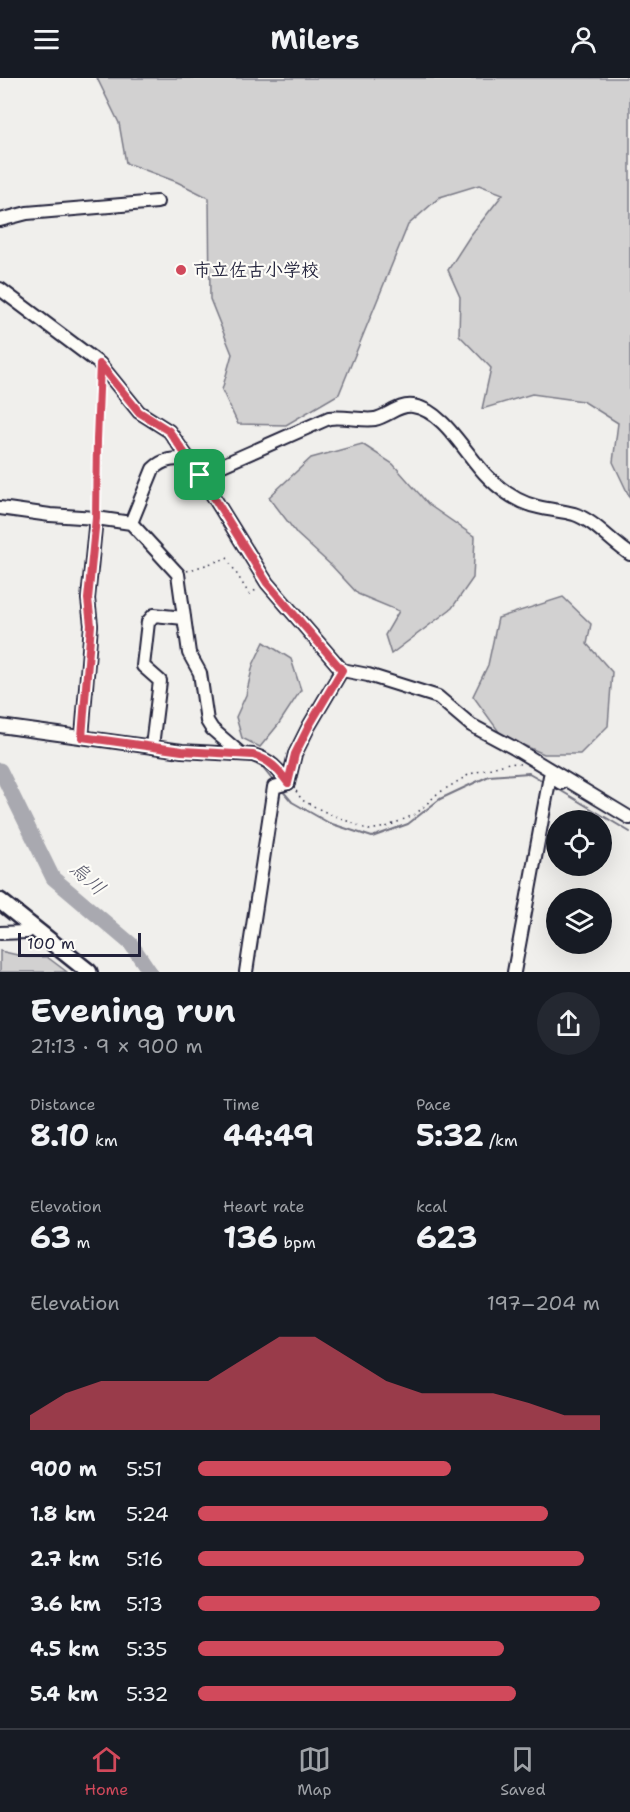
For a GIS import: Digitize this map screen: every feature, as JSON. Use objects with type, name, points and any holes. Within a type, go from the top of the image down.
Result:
[{"type":"main road","points":[[0,901],[89,972]]},
{"type":"street","points":[[0,219],[27,213],[157,202]]},
{"type":"street","points":[[0,289],[100,364],[139,412],[169,431],[190,459],[267,583],[342,670],[368,675],[438,697],[471,725],[514,748],[630,818]]},
{"type":"street","points":[[200,475],[329,418],[342,416],[374,419],[398,409],[413,406],[428,411],[442,421],[487,476],[505,492],[536,507],[575,514],[630,554]]},
{"type":"street","points":[[131,523],[153,469],[170,459],[190,459]]},
{"type":"street","points":[[0,508],[131,523],[178,574],[189,653],[200,673],[207,721],[212,729],[241,754]]},
{"type":"street","points":[[82,737],[91,625],[88,599],[96,518]]},
{"type":"street","points":[[152,746],[160,681],[143,666],[148,622],[154,615],[184,618]]},
{"type":"street","points":[[288,782],[295,754],[342,670]]},
{"type":"street","points":[[0,726],[182,751],[241,754],[264,758],[279,769],[288,782]]},
{"type":"street","points":[[514,972],[550,776],[630,827]]},
{"type":"street","points":[[246,972],[274,787],[288,782]]},
{"type":"street","points":[[0,933],[27,932],[33,926]]},
{"type":"path","points":[[96,518],[100,364]]},
{"type":"path","points":[[178,574],[227,558],[249,594],[267,583]]},
{"type":"path","points":[[288,782],[302,800],[341,820],[369,830],[386,827],[416,814],[438,794],[470,774],[509,763],[523,765]]},
{"type":"shaded area","points":[[97,78],[630,78],[630,498],[613,462],[618,423],[583,401],[532,394],[482,409],[491,368],[459,335],[460,297],[448,270],[470,236],[503,194],[479,185],[440,197],[408,225],[339,394],[286,425],[238,424],[222,390],[232,354],[210,299],[209,198],[177,182],[126,163],[119,123]]},
{"type":"shaded area","points":[[362,444],[393,464],[429,505],[475,537],[473,578],[452,608],[391,654],[385,635],[399,611],[358,594],[297,534],[269,497],[311,458]]},
{"type":"shaded area","points":[[563,597],[591,624],[587,644],[612,672],[608,726],[580,754],[544,754],[502,736],[473,696],[488,665],[498,618]]},
{"type":"shaded area","points":[[264,642],[291,659],[301,690],[260,747],[242,738],[236,717],[246,695],[253,665]]},
{"type":"shaded area","points":[[0,951],[26,957],[47,957],[67,972],[0,972]]},
{"type":"waterway","points":[[0,733],[95,745]]},
{"type":"waterway","points":[[249,760],[262,767],[274,782]]},
{"type":"waterway","name":"烏川","points":[[0,770],[53,878],[131,944],[150,972]]},
{"type":"waterway","points":[[282,790],[292,802],[329,823],[372,837],[408,824],[440,799],[489,776],[529,773],[545,782]]},
{"type":"waterway","points":[[553,786],[630,832]]},
{"type":"place","name":"市立佐古小学校","points":[[181,270]]},
{"type":"route","points":[[100,364],[139,412],[169,431],[200,475],[267,583],[342,670],[327,693],[295,754],[288,783],[279,769],[264,758],[253,755],[182,751],[82,737],[91,625],[88,599],[97,503],[100,364]]}]
